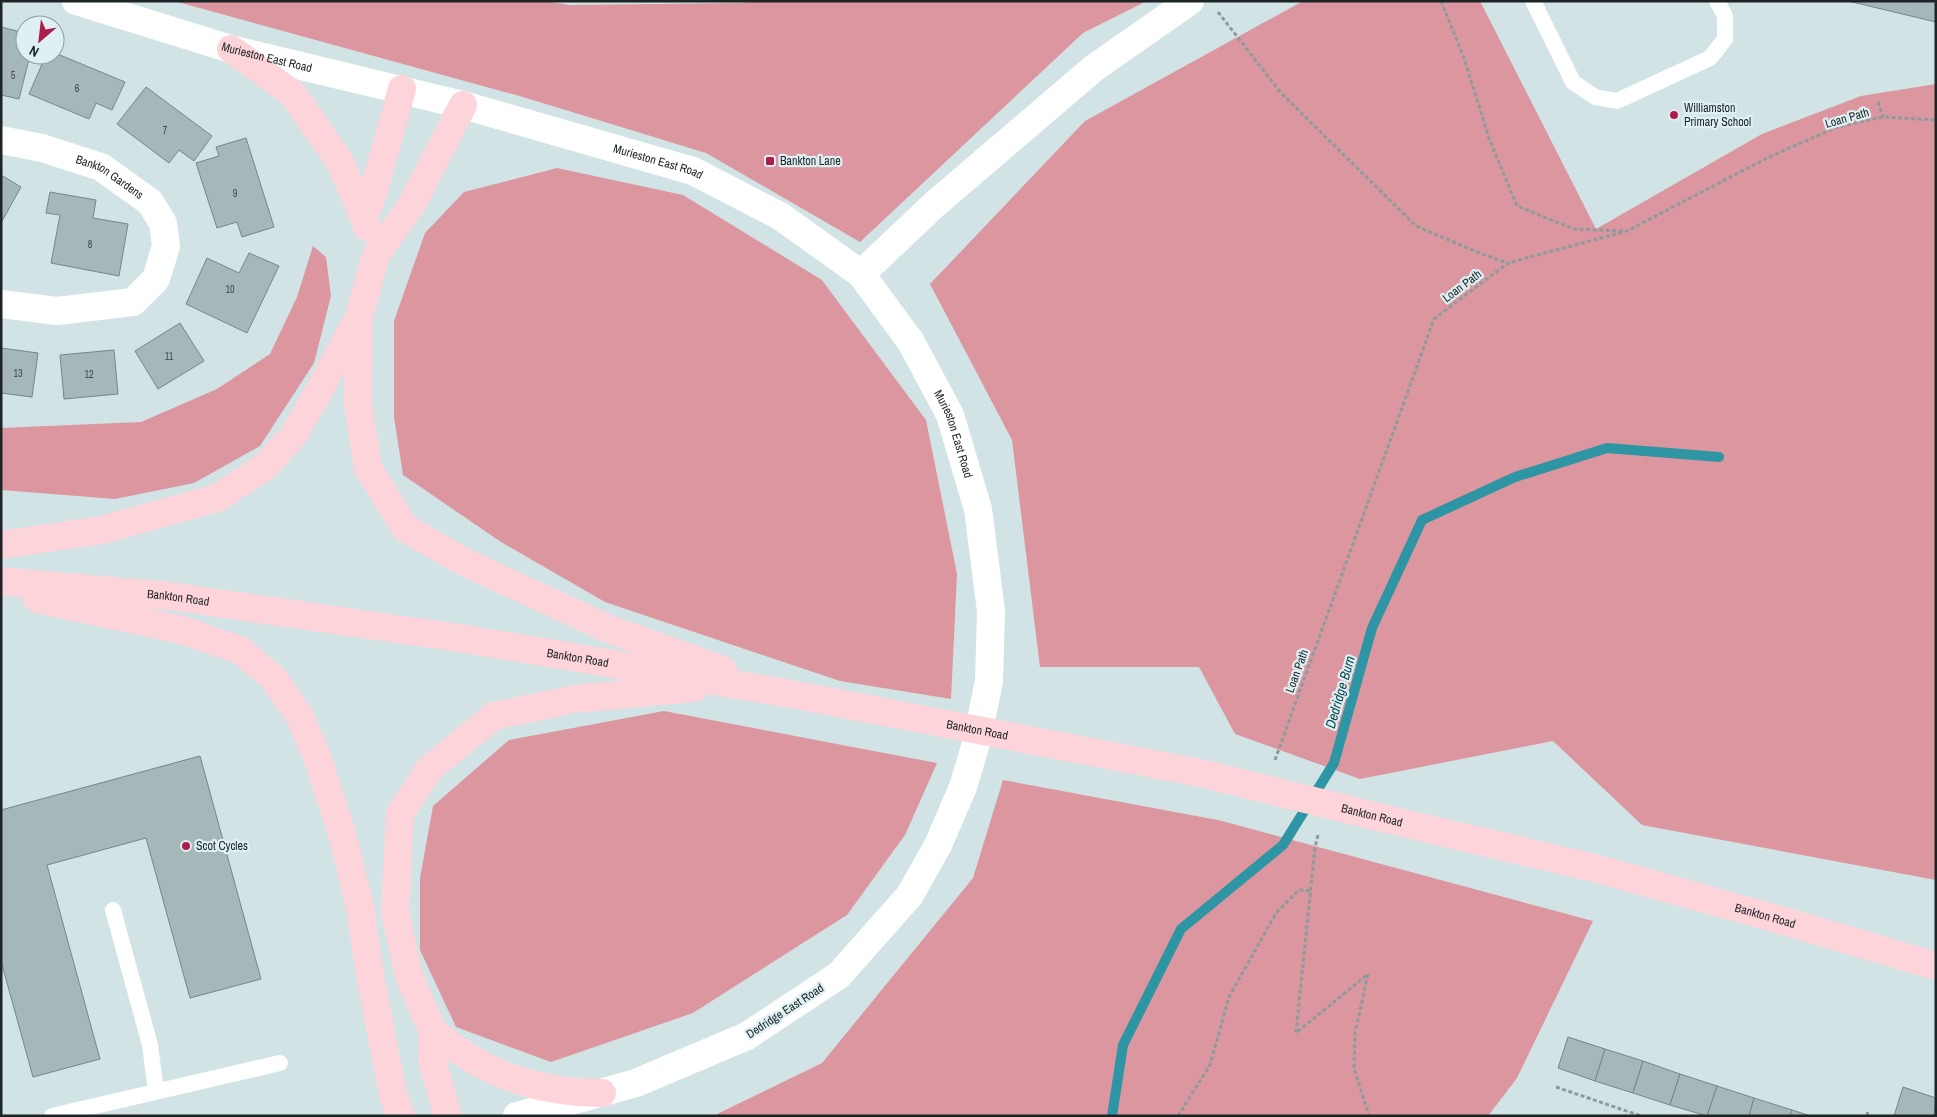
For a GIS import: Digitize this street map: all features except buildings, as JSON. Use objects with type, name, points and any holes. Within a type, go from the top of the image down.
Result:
[{"type":"main road","points":[[231,49],[293,94],[340,162],[364,218],[376,255]]},
{"type":"main road","points":[[364,218],[374,190],[402,89]]},
{"type":"main road","points":[[1,545],[102,530],[216,498],[263,468],[293,436],[359,317],[376,255],[412,204],[463,105]]},
{"type":"main road","points":[[359,317],[358,405],[368,468],[405,528],[464,562],[609,629],[786,693]]},
{"type":"main road","name":"Bankton Road","points":[[1,581],[169,596],[459,638],[786,693],[1200,773],[1594,868],[1778,919],[1936,966]]},
{"type":"main road","points":[[1,591],[182,630],[240,650],[274,679],[300,717],[318,759],[342,834],[360,907],[370,975],[393,1095],[401,1116]]},
{"type":"main road","points":[[448,1116],[432,1060],[432,1030],[409,976],[395,912],[400,814],[429,769],[494,716],[574,699],[730,684]]},
{"type":"main road","points":[[432,1030],[451,1047],[475,1063],[501,1075],[548,1089],[602,1093]]},
{"type":"street","name":"Murieston East Road","points":[[76,1],[231,49],[463,105],[693,171],[780,216],[861,274],[911,342],[950,415],[978,510],[991,611],[989,681],[977,740],[963,787],[938,845]]},
{"type":"street","points":[[861,274],[935,204],[1094,68],[1203,5]]},
{"type":"street","name":"Bankton Gardens","points":[[1,140],[42,148],[101,167],[150,202],[162,223],[166,246],[156,279],[133,302],[57,311],[1,304]]},
{"type":"street","name":"Dedridge East Road","points":[[517,1116],[636,1083],[747,1036],[840,975],[910,895],[938,845]]},
{"type":"lane","points":[[1533,1],[1572,82],[1595,98],[1617,101],[1710,58],[1725,39],[1725,16],[1717,1]]},
{"type":"lane","points":[[113,910],[150,1045],[156,1091]]},
{"type":"lane","points":[[52,1116],[280,1063]]},
{"type":"path","points":[[1441,1],[1464,58],[1489,138],[1517,206],[1574,229],[1627,231]]},
{"type":"path","points":[[1203,5],[1280,93],[1416,226],[1508,263]]},
{"type":"path","points":[[1878,102],[1883,117]]},
{"type":"path","name":"Loan Path","points":[[1276,757],[1434,319],[1508,263],[1627,231],[1767,158],[1837,127],[1883,117],[1936,120]]},
{"type":"path","points":[[1315,847],[1296,1033],[1368,974],[1355,1033],[1354,1068],[1369,1116]]},
{"type":"path","points":[[1178,1116],[1210,1065],[1230,997],[1276,913],[1299,890],[1311,891]]},
{"type":"path","points":[[1556,1087],[1641,1116]]},
{"type":"shaded area","points":[[174,1],[545,1],[569,5],[741,3],[754,1],[1147,1],[1083,33],[860,242],[706,153],[523,97]]},
{"type":"shaded area","points":[[1303,1],[1480,1],[1596,229],[1762,134],[1861,96],[1936,84],[1936,880],[1642,825],[1553,741],[1360,779],[1235,734],[1199,667],[1040,667],[1012,440],[930,284],[1085,121]]},
{"type":"shaded area","points":[[557,168],[683,195],[822,280],[926,420],[957,574],[951,699],[840,681],[605,602],[501,542],[403,475],[394,417],[394,321],[425,233],[464,192]]},
{"type":"shaded area","points":[[313,246],[326,257],[331,296],[314,363],[260,446],[194,483],[115,499],[1,490],[1,428],[141,422],[217,389],[270,354],[297,297]]},
{"type":"shaded area","points":[[664,711],[937,763],[905,835],[847,915],[693,1013],[551,1062],[456,1027],[420,950],[420,878],[433,806],[509,740]]},
{"type":"shaded area","points":[[1003,780],[1218,820],[1593,921],[1517,1078],[1488,1116],[713,1116],[822,1063],[973,878]]},
{"type":"waterway","name":"Dedridge Burn","points":[[1112,1116],[1123,1045],[1181,929],[1283,845],[1334,763],[1372,628],[1422,520],[1515,477],[1607,448],[1719,457]]},
{"type":"place","name":"Williamston Primary School","points":[[1674,115]]},
{"type":"place","name":"Bankton Lane","points":[[770,161]]},
{"type":"place","name":"Scot Cycles","points":[[186,846]]}]
